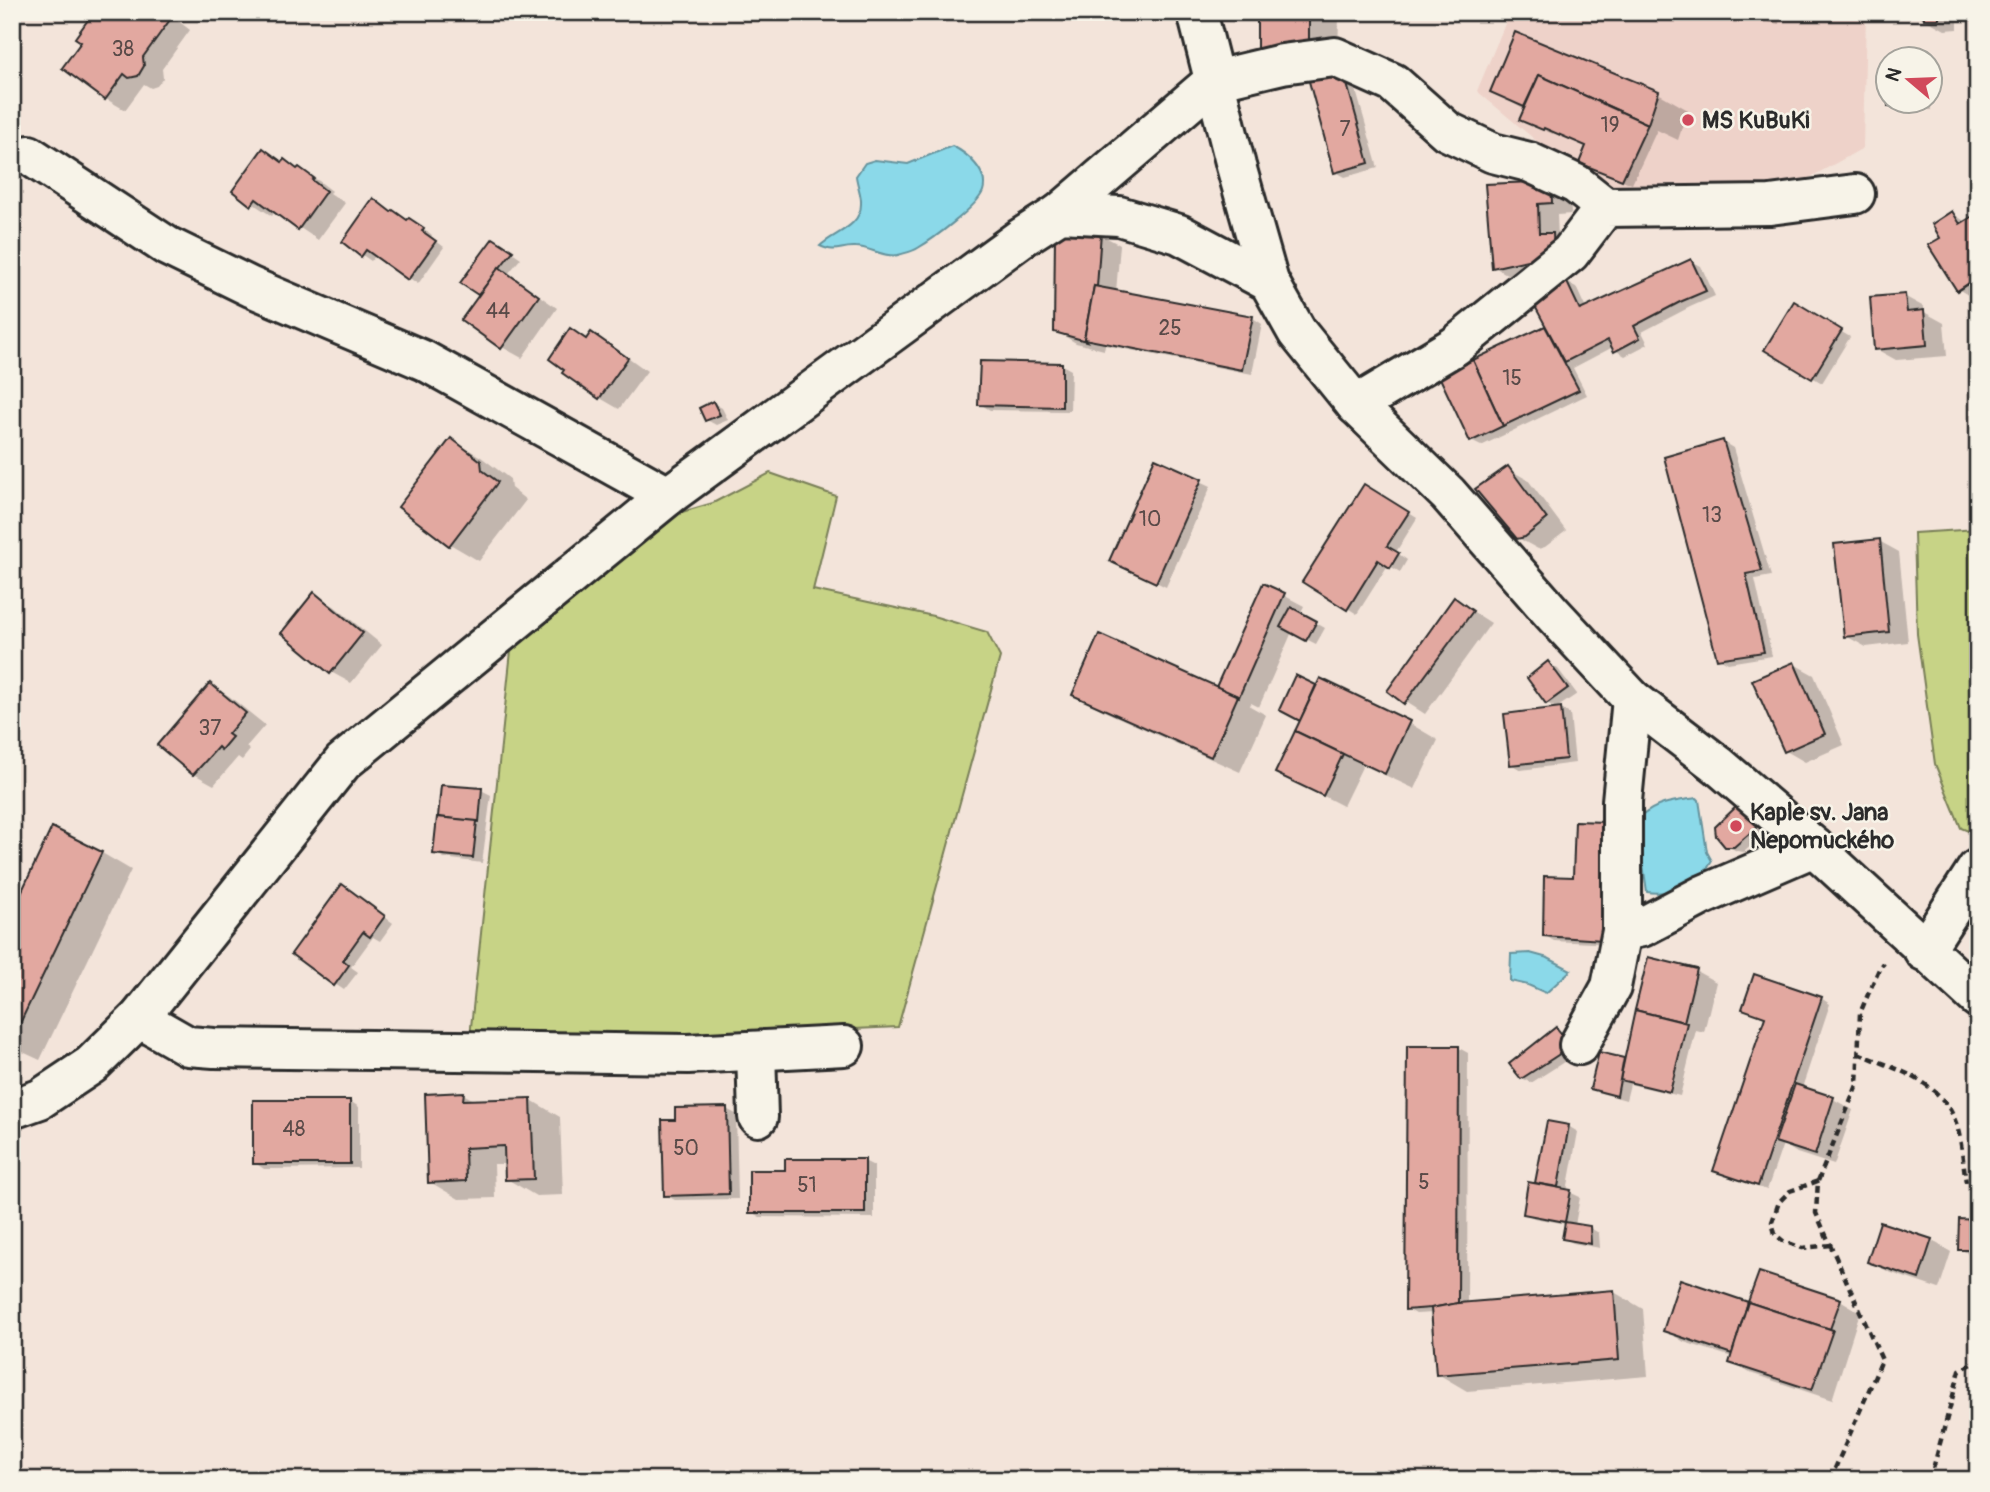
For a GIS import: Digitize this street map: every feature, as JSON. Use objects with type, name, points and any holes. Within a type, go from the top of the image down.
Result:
[{"type":"street","points":[[1197,12],[1269,282],[1297,332],[1356,405],[1448,494],[1632,699],[1718,765],[1814,847],[1978,998]]},
{"type":"street","points":[[12,1109],[40,1099],[91,1065],[139,1018],[343,762],[668,496],[1021,238],[1060,213],[1215,80],[1282,64],[1335,57],[1393,83],[1447,131],[1493,153],[1529,163],[1576,184],[1605,207],[1770,205],[1855,194]]},
{"type":"street","points":[[29,155],[167,246],[251,287],[425,361],[668,496]]},
{"type":"street","points":[[1356,405],[1455,346],[1570,253],[1605,207]]},
{"type":"street","points":[[1060,213],[1119,216],[1179,234],[1269,282]]},
{"type":"street","points":[[1579,1045],[1611,987],[1622,931],[1622,801],[1632,699]]},
{"type":"street","points":[[1622,931],[1642,926],[1703,895],[1814,847]]},
{"type":"street","points":[[1916,943],[1977,869]]},
{"type":"street","points":[[139,1018],[188,1046],[214,1048],[688,1054],[844,1046]]},
{"type":"street","points":[[756,1051],[758,1117]]},
{"type":"path","points":[[1830,1480],[1882,1360],[1816,1213],[1818,1181],[1857,1085],[1860,1013],[1879,969],[1916,943]]},
{"type":"path","points":[[1858,1053],[1912,1076],[1931,1088],[1947,1104],[1956,1124],[1966,1182]]},
{"type":"path","points":[[1818,1181],[1790,1191],[1779,1202],[1772,1222],[1775,1234],[1783,1241],[1802,1248],[1831,1245]]},
{"type":"path","points":[[1930,1480],[1960,1370],[1978,1361]]},
{"type":"shaded area","name":"MS KuBuKi","points":[[1510,12],[1866,12],[1863,148],[1793,187],[1616,187],[1570,169],[1477,91]]},
{"type":"green space","points":[[770,473],[836,496],[813,590],[933,616],[987,632],[1000,657],[898,1027],[469,1046],[511,651],[682,512],[713,503]]},
{"type":"green space","points":[[1978,529],[1978,835],[1961,828],[1935,764],[1917,634],[1914,533]]},
{"type":"water","points":[[952,146],[975,164],[984,184],[983,191],[973,205],[943,230],[916,249],[898,255],[888,255],[861,247],[835,250],[820,246],[851,224],[860,212],[861,201],[856,176],[865,163],[875,160],[908,164]]},
{"type":"water","points":[[1697,798],[1707,852],[1712,861],[1693,882],[1666,892],[1647,892],[1639,836],[1641,817],[1660,805]]},
{"type":"water","points":[[1530,953],[1548,958],[1571,970],[1546,993],[1510,981],[1511,954]]},
{"type":"building","points":[[96,12],[165,12],[172,17],[143,57],[144,66],[138,76],[129,78],[124,74],[105,100],[62,68],[81,42],[75,38]]},
{"type":"building","points":[[1257,12],[1309,12],[1309,50],[1257,51]]},
{"type":"building","points":[[1923,12],[1939,12],[1939,19],[1924,19]]},
{"type":"building","points":[[1515,32],[1659,91],[1648,124],[1539,75],[1524,107],[1490,92]]},
{"type":"building","points":[[1342,66],[1369,163],[1334,173],[1307,74]]},
{"type":"building","points":[[1539,75],[1648,124],[1622,180],[1579,163],[1586,146],[1519,120]]},
{"type":"building","points":[[263,148],[282,162],[284,159],[297,169],[299,167],[326,191],[298,230],[256,199],[251,206],[232,191]]},
{"type":"building","points":[[1551,178],[1552,203],[1538,204],[1539,233],[1553,233],[1554,254],[1492,268],[1485,184],[1535,182]]},
{"type":"building","points":[[373,198],[391,212],[393,210],[424,228],[422,231],[436,241],[408,280],[366,250],[361,257],[342,242]]},
{"type":"building","points":[[1952,211],[1960,224],[1978,213],[1978,277],[1957,291],[1928,245],[1940,238],[1932,224]]},
{"type":"building","points":[[1101,232],[1097,287],[1094,286],[1084,339],[1086,341],[1054,332],[1055,234]]},
{"type":"building","points":[[493,238],[513,251],[478,295],[460,283]]},
{"type":"building","points":[[1691,259],[1706,291],[1634,326],[1640,338],[1614,352],[1608,340],[1565,362],[1530,297],[1566,280],[1580,310]]},
{"type":"building","points":[[499,267],[539,296],[501,349],[461,320]]},
{"type":"building","points":[[1094,286],[1253,316],[1242,370],[1084,339]]},
{"type":"building","points":[[1905,294],[1907,312],[1924,310],[1927,345],[1874,350],[1870,297]]},
{"type":"building","points":[[1794,301],[1842,330],[1812,379],[1764,350]]},
{"type":"building","points":[[1545,326],[1579,390],[1503,426],[1473,360]]},
{"type":"building","points":[[570,328],[586,339],[591,332],[628,358],[599,399],[562,373],[564,370],[549,359]]},
{"type":"building","points":[[1473,360],[1503,426],[1470,442],[1439,376]]},
{"type":"building","points":[[980,361],[1062,363],[1062,407],[978,405]]},
{"type":"building","points":[[713,401],[720,415],[705,421],[699,408]]},
{"type":"building","points":[[451,438],[481,461],[482,470],[498,482],[449,546],[398,507]]},
{"type":"building","points":[[1723,440],[1762,571],[1746,574],[1764,652],[1717,659],[1664,457]]},
{"type":"building","points":[[1155,458],[1202,479],[1156,583],[1109,561]]},
{"type":"building","points":[[1508,466],[1547,519],[1525,537],[1517,539],[1475,489]]},
{"type":"building","points":[[1364,484],[1409,512],[1387,546],[1399,553],[1390,568],[1378,560],[1347,610],[1302,582]]},
{"type":"building","points":[[1880,539],[1889,632],[1844,637],[1834,544]]},
{"type":"building","points":[[1263,583],[1285,593],[1239,697],[1216,687]]},
{"type":"building","points":[[314,592],[363,633],[330,674],[281,633]]},
{"type":"building","points":[[1454,597],[1473,611],[1404,704],[1387,691]]},
{"type":"building","points":[[1291,607],[1317,621],[1306,641],[1280,627]]},
{"type":"building","points":[[1099,634],[1238,696],[1211,757],[1072,695]]},
{"type":"building","points":[[1548,661],[1568,688],[1546,704],[1527,678]]},
{"type":"building","points":[[1794,662],[1825,734],[1784,752],[1752,680]]},
{"type":"building","points":[[1295,675],[1316,685],[1300,721],[1279,710]]},
{"type":"building","points":[[1320,678],[1410,721],[1385,774],[1295,731]]},
{"type":"building","points":[[210,683],[246,713],[228,734],[232,737],[221,750],[218,747],[193,775],[157,745]]},
{"type":"building","points":[[1561,707],[1566,759],[1510,765],[1504,714]]},
{"type":"building","points":[[1295,731],[1343,754],[1323,796],[1275,773]]},
{"type":"building","points":[[441,785],[482,788],[479,822],[438,817]]},
{"type":"building","name":"Kaple sv. Jana Nepomuckého","points":[[1738,805],[1758,826],[1734,847],[1725,847],[1716,836],[1715,827]]},
{"type":"building","points":[[437,817],[477,821],[473,858],[433,854]]},
{"type":"building","points":[[1575,821],[1605,822],[1603,940],[1543,936],[1544,876],[1573,877]]},
{"type":"building","points":[[52,827],[102,852],[12,1040],[12,912]]},
{"type":"building","points":[[342,884],[385,916],[370,937],[363,932],[343,960],[349,965],[334,986],[291,954]]},
{"type":"building","points":[[1978,913],[1978,932],[1968,923]]},
{"type":"building","points":[[1648,957],[1697,969],[1684,1022],[1635,1010]]},
{"type":"building","points":[[1754,974],[1822,997],[1758,1186],[1713,1171],[1765,1017],[1742,1009]]},
{"type":"building","points":[[1635,1010],[1687,1023],[1670,1092],[1620,1080]]},
{"type":"building","points":[[1556,1027],[1568,1042],[1558,1055],[1521,1079],[1509,1064]]},
{"type":"building","points":[[1407,1046],[1459,1046],[1458,1303],[1405,1310]]},
{"type":"building","points":[[1599,1052],[1624,1058],[1617,1096],[1590,1089]]},
{"type":"building","points":[[1795,1084],[1834,1097],[1815,1155],[1775,1142]]},
{"type":"building","points":[[464,1092],[463,1100],[531,1098],[534,1179],[505,1180],[504,1146],[465,1148],[466,1181],[428,1183],[425,1094]]},
{"type":"building","points":[[253,1100],[350,1100],[350,1164],[253,1164]]},
{"type":"building","points":[[727,1107],[729,1194],[664,1196],[662,1120],[675,1120],[675,1108]]},
{"type":"building","points":[[1547,1121],[1569,1125],[1558,1187],[1535,1183]]},
{"type":"building","points":[[785,1159],[865,1159],[865,1213],[749,1213],[749,1170],[785,1170]]},
{"type":"building","points":[[1528,1182],[1571,1190],[1565,1222],[1523,1214]]},
{"type":"building","points":[[1978,1190],[1978,1255],[1976,1250],[1958,1250],[1959,1219],[1977,1220]]},
{"type":"building","points":[[1565,1222],[1590,1226],[1591,1244],[1562,1239]]},
{"type":"building","points":[[1880,1222],[1932,1239],[1919,1279],[1867,1262]]},
{"type":"building","points":[[1759,1272],[1841,1299],[1830,1329],[1748,1302]]},
{"type":"building","points":[[1680,1279],[1748,1302],[1732,1354],[1663,1331]]},
{"type":"building","points":[[1614,1290],[1619,1360],[1436,1375],[1431,1308],[1458,1303]]},
{"type":"building","points":[[1748,1302],[1833,1330],[1812,1390],[1729,1363]]},
{"type":"building","points":[[1978,1408],[1978,1445],[1969,1442]]},
{"type":"place","name":"MS KuBuKi","points":[[1688,120]]},
{"type":"place","name":"Kaple sv. Jana Nepomuckého","points":[[1736,826]]}]
